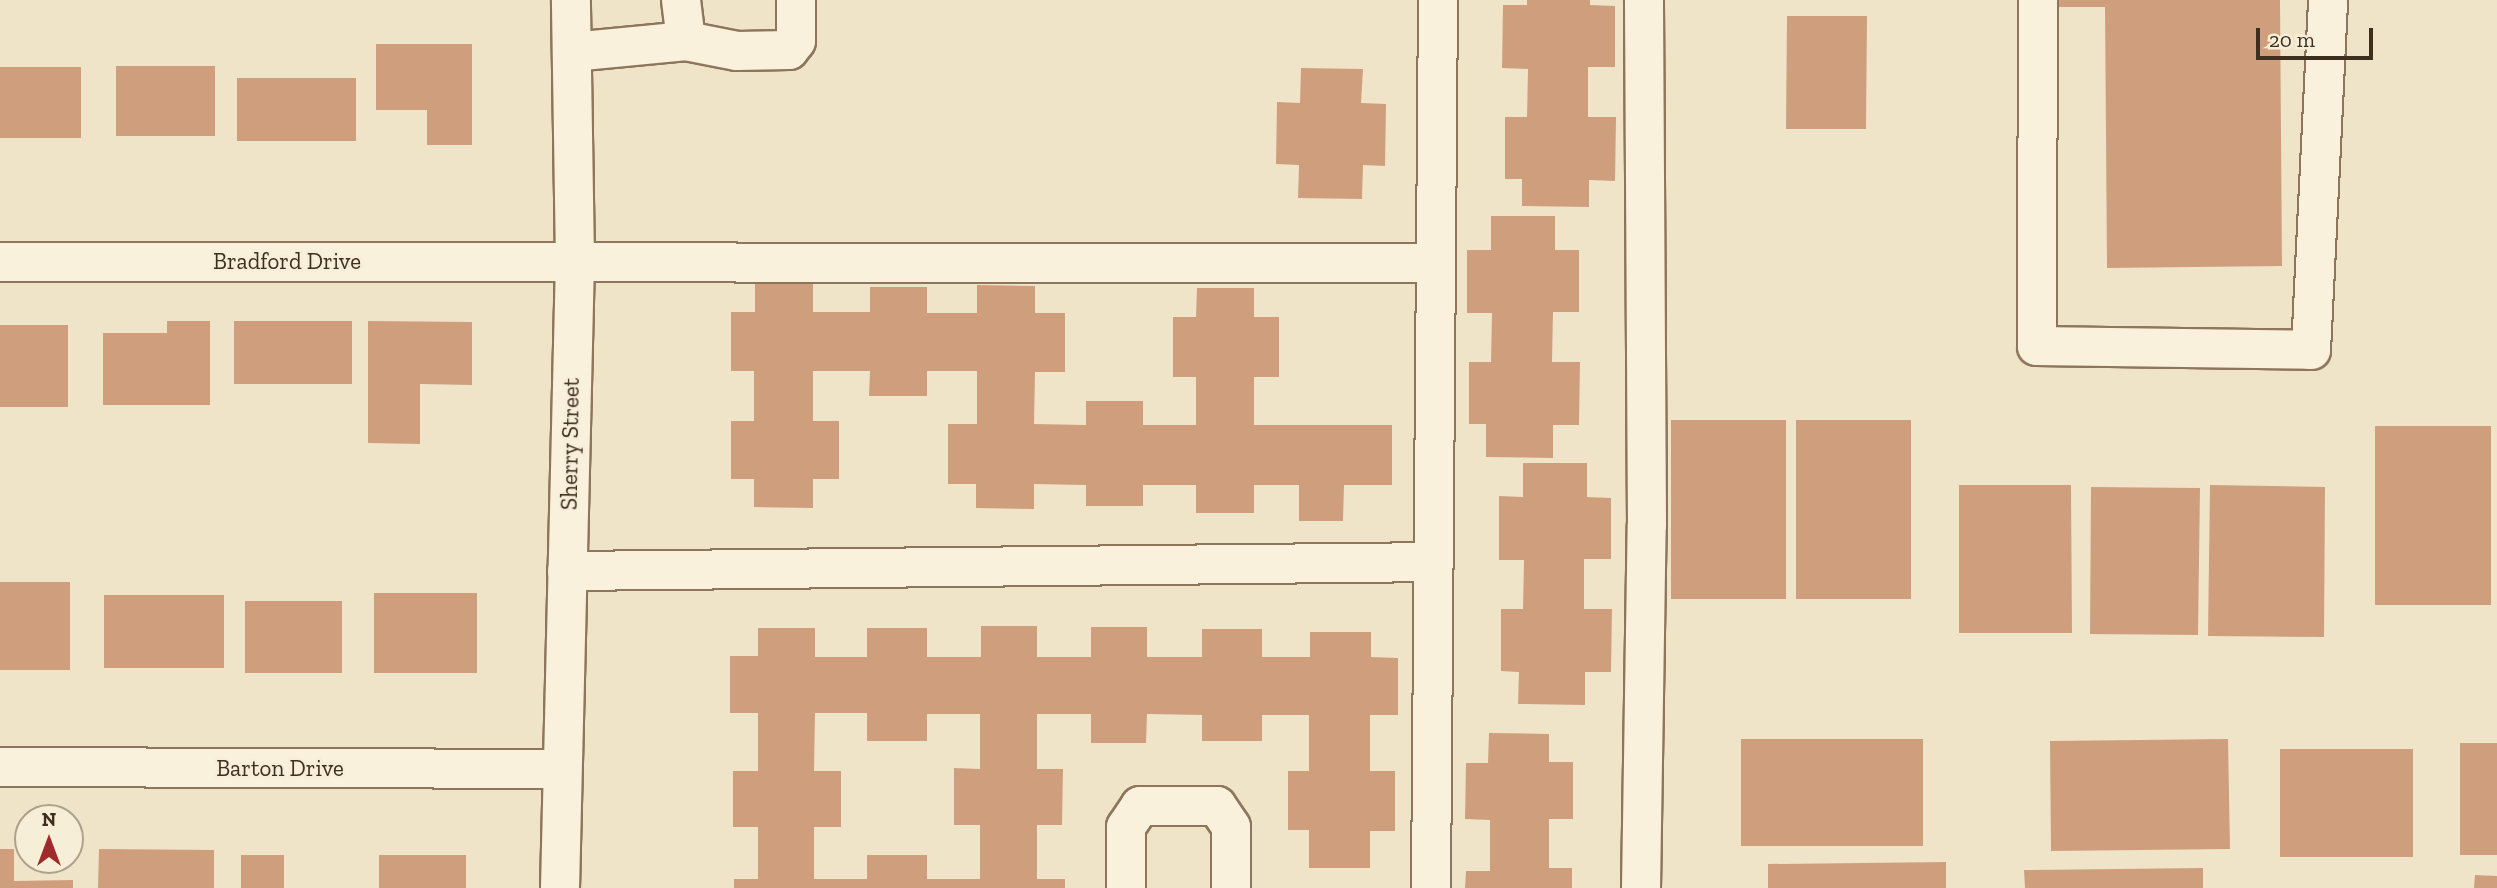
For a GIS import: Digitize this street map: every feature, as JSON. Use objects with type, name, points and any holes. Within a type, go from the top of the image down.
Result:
[{"type":"street","name":"Sherry Street","points":[[560,888],[575,261],[571,0]]},
{"type":"street","points":[[681,0],[686,41]]},
{"type":"street","points":[[572,52],[686,41],[737,51],[789,50],[796,41],[796,0]]},
{"type":"street","points":[[1431,888],[1438,0]]},
{"type":"street","points":[[1641,888],[1647,525],[1644,0]]},
{"type":"street","points":[[2038,0],[2038,346],[2311,350],[2328,0]]},
{"type":"street","name":"Bradford Drive","points":[[0,262],[1436,263]]},
{"type":"street","points":[[567,571],[1434,562]]},
{"type":"street","name":"Barton Drive","points":[[0,767],[561,769]]},
{"type":"street","points":[[1126,888],[1126,827],[1140,806],[1217,806],[1231,827],[1231,888]]},
{"type":"building","points":[[1527,0],[1590,0],[1590,5],[1615,6],[1615,67],[1588,67],[1588,117],[1616,117],[1615,181],[1589,180],[1589,207],[1522,206],[1522,179],[1505,179],[1505,117],[1527,117],[1528,69],[1502,68],[1503,5],[1527,5]]},
{"type":"building","points":[[2050,0],[2280,0],[2282,266],[2107,268],[2105,7],[2050,7]]},
{"type":"building","points":[[1787,16],[1867,16],[1866,129],[1786,129]]},
{"type":"building","points":[[376,44],[472,44],[472,145],[427,145],[427,110],[376,110]]},
{"type":"building","points":[[116,66],[215,66],[215,136],[116,136]]},
{"type":"building","points":[[0,67],[81,67],[81,138],[0,138]]},
{"type":"building","points":[[1301,68],[1363,69],[1361,103],[1386,104],[1385,166],[1363,165],[1362,199],[1298,198],[1299,165],[1276,164],[1277,102],[1300,103]]},
{"type":"building","points":[[237,78],[356,78],[356,141],[237,141]]},
{"type":"building","points":[[1491,216],[1555,216],[1555,250],[1579,250],[1579,312],[1553,312],[1552,362],[1580,362],[1579,425],[1553,425],[1553,458],[1486,457],[1486,424],[1469,424],[1469,362],[1491,362],[1492,313],[1467,313],[1467,250],[1491,250]]},
{"type":"building","points":[[755,281],[813,281],[813,312],[870,312],[870,287],[927,287],[927,313],[977,313],[977,285],[1035,286],[1035,313],[1065,313],[1065,372],[1035,372],[1034,424],[1086,425],[1086,401],[1143,401],[1143,425],[1196,425],[1196,377],[1173,377],[1173,317],[1196,317],[1197,288],[1254,288],[1254,317],[1279,317],[1279,377],[1254,377],[1254,425],[1392,425],[1392,485],[1344,485],[1343,521],[1299,521],[1299,485],[1254,485],[1254,513],[1196,513],[1196,485],[1143,485],[1143,506],[1086,506],[1086,485],[1034,484],[1034,509],[976,508],[976,484],[948,484],[948,424],[977,424],[977,371],[927,371],[927,396],[869,396],[870,371],[813,371],[813,421],[839,421],[839,479],[813,479],[813,508],[754,507],[754,479],[731,479],[731,421],[754,421],[754,371],[731,371],[731,312],[755,312]]},
{"type":"building","points":[[167,321],[210,321],[210,405],[103,405],[103,333],[167,333]]},
{"type":"building","points":[[234,321],[352,321],[352,384],[234,384]]},
{"type":"building","points":[[368,321],[472,322],[472,385],[420,384],[420,444],[368,443]]},
{"type":"building","points":[[0,325],[68,325],[68,407],[0,407]]},
{"type":"building","points":[[1671,420],[1786,420],[1786,599],[1671,599]]},
{"type":"building","points":[[1796,420],[1911,420],[1911,599],[1796,599]]},
{"type":"building","points":[[2375,426],[2491,426],[2491,605],[2375,605]]},
{"type":"building","points":[[1523,463],[1587,463],[1587,497],[1611,498],[1611,559],[1584,559],[1584,609],[1612,609],[1611,672],[1585,672],[1585,705],[1518,704],[1519,672],[1501,671],[1501,609],[1523,609],[1524,560],[1499,560],[1499,496],[1523,497]]},
{"type":"building","points":[[1959,485],[2071,485],[2072,633],[1959,633]]},
{"type":"building","points":[[2210,485],[2325,487],[2324,637],[2208,636]]},
{"type":"building","points":[[2091,487],[2200,488],[2198,635],[2090,634]]},
{"type":"building","points":[[0,582],[70,582],[70,670],[0,670]]},
{"type":"building","points":[[374,593],[477,593],[477,673],[374,673]]},
{"type":"building","points":[[104,595],[224,595],[224,668],[104,668]]},
{"type":"building","points":[[245,601],[342,601],[342,673],[245,673]]},
{"type":"building","points":[[981,626],[1037,626],[1037,657],[1091,657],[1091,627],[1147,627],[1147,657],[1202,657],[1202,629],[1262,629],[1262,657],[1310,657],[1310,632],[1371,632],[1371,657],[1398,658],[1398,715],[1370,715],[1370,771],[1395,771],[1395,831],[1370,831],[1370,868],[1309,868],[1309,830],[1288,830],[1288,771],[1309,771],[1309,715],[1262,715],[1262,741],[1202,741],[1202,715],[1147,714],[1146,743],[1091,743],[1091,714],[1037,714],[1037,769],[1063,769],[1062,825],[1037,825],[1037,879],[1065,879],[1065,888],[734,888],[734,879],[758,879],[758,827],[733,827],[733,771],[758,771],[758,713],[730,713],[730,656],[758,656],[758,628],[815,628],[815,657],[867,657],[867,628],[927,628],[927,657],[981,657]],"holes":[[[815,713],[867,713],[867,741],[927,741],[927,714],[980,714],[980,769],[954,768],[954,825],[980,825],[980,879],[927,879],[927,855],[867,855],[867,879],[814,879],[814,827],[841,827],[841,771],[814,771]]]},
{"type":"building","points":[[1489,733],[1549,734],[1549,762],[1573,762],[1573,819],[1549,819],[1549,868],[1572,868],[1572,888],[1465,888],[1466,871],[1490,871],[1490,820],[1465,819],[1466,763],[1488,763]]},
{"type":"building","points":[[1741,739],[1923,739],[1923,846],[1741,846]]},
{"type":"building","points":[[2228,739],[2230,849],[2051,851],[2050,741]]},
{"type":"building","points":[[2460,743],[2497,743],[2497,855],[2460,855]]},
{"type":"building","points":[[2280,749],[2413,749],[2413,857],[2280,857]]},
{"type":"building","points":[[0,849],[14,849],[14,881],[73,880],[73,888],[0,888]]},
{"type":"building","points":[[99,849],[214,850],[214,888],[98,888]]},
{"type":"building","points":[[241,855],[284,855],[284,888],[241,888]]},
{"type":"building","points":[[379,855],[466,855],[466,888],[379,888]]},
{"type":"building","points":[[1946,862],[1946,888],[1768,888],[1768,864]]},
{"type":"building","points":[[2203,868],[2203,888],[2025,888],[2024,870]]},
{"type":"building","points":[[2475,875],[2497,876],[2497,888],[2474,888]]}]
